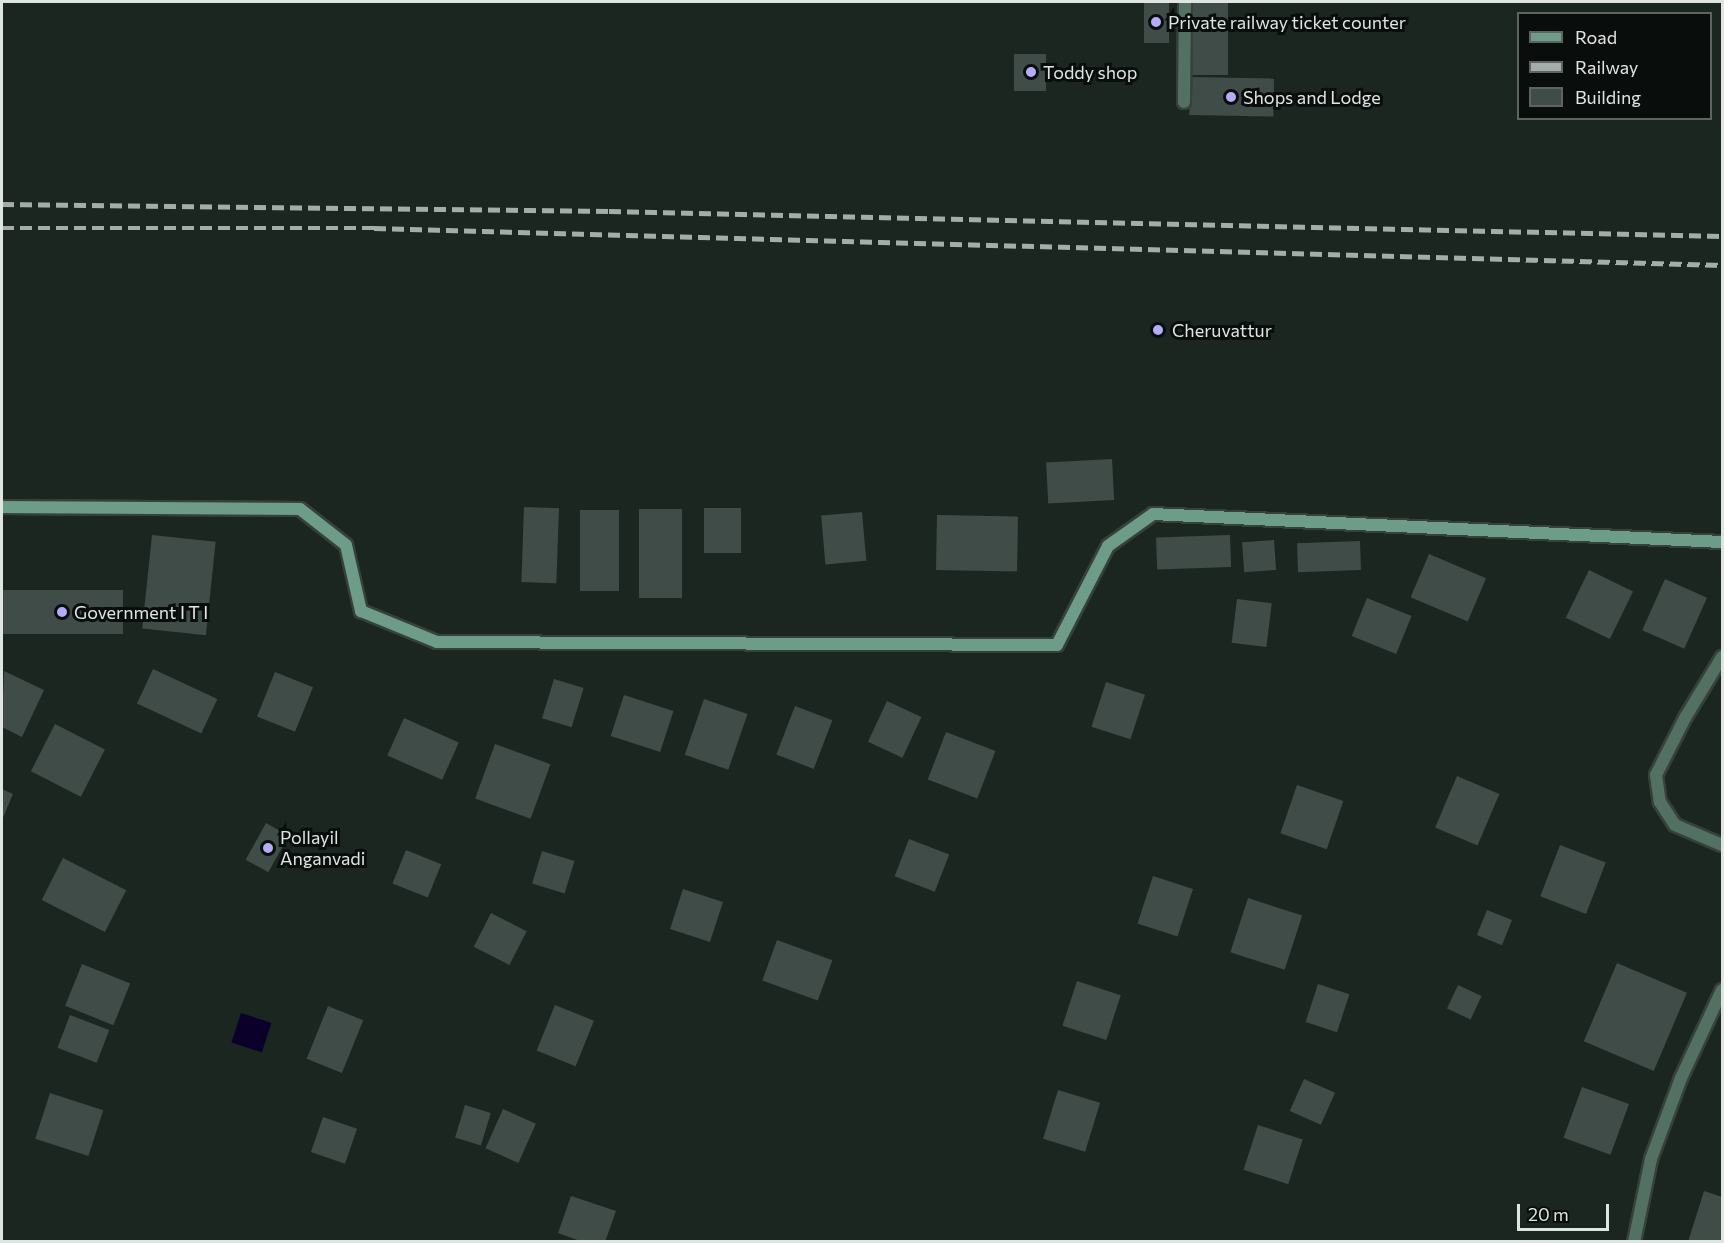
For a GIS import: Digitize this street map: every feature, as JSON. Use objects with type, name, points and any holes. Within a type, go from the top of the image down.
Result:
[{"type":"street","points":[[1184,102],[1185,2]]},
{"type":"street","points":[[2,507],[300,509],[346,545],[362,611],[437,642],[1057,645],[1108,546],[1153,514],[1722,542]]},
{"type":"street","points":[[1722,657],[1685,718],[1656,775],[1660,802],[1675,825],[1722,845]]},
{"type":"street","points":[[1634,1242],[1651,1159],[1682,1078],[1722,990]]},
{"type":"shaded area","points":[[241,1013],[271,1023],[262,1052],[231,1042]]},
{"type":"building","name":"Private railway ticket counter","points":[[1144,2],[1169,2],[1169,43],[1144,43]]},
{"type":"building","points":[[1192,2],[1228,2],[1228,75],[1192,75]]},
{"type":"building","name":"Toddy shop","points":[[1014,54],[1046,54],[1046,91],[1014,91]]},
{"type":"building","name":"Shops and Lodge","points":[[1190,77],[1274,78],[1273,116],[1189,115]]},
{"type":"building","points":[[1112,459],[1114,500],[1048,503],[1046,462]]},
{"type":"building","points":[[524,507],[559,508],[556,583],[521,582]]},
{"type":"building","points":[[704,508],[741,508],[741,553],[704,553]]},
{"type":"building","points":[[639,509],[682,509],[682,598],[639,598]]},
{"type":"building","points":[[580,510],[619,510],[619,591],[580,591]]},
{"type":"building","points":[[862,512],[866,561],[825,564],[821,516]]},
{"type":"building","points":[[937,515],[1018,516],[1017,571],[936,570]]},
{"type":"building","points":[[152,535],[216,542],[206,635],[142,628]]},
{"type":"building","points":[[1230,535],[1231,567],[1157,570],[1156,538]]},
{"type":"building","points":[[1274,540],[1276,570],[1244,572],[1242,542]]},
{"type":"building","points":[[1360,541],[1361,570],[1298,572],[1297,543]]},
{"type":"building","points":[[1429,554],[1486,578],[1468,621],[1411,597]]},
{"type":"building","points":[[1589,570],[1633,591],[1610,639],[1566,618]]},
{"type":"building","points":[[1665,579],[1707,598],[1684,649],[1642,630]]},
{"type":"building","name":"Government I T I","points":[[2,590],[123,590],[123,634],[2,634]]},
{"type":"building","points":[[1367,598],[1412,616],[1396,654],[1352,636]]},
{"type":"building","points":[[1237,599],[1272,603],[1266,647],[1232,643]]},
{"type":"building","points":[[153,669],[217,699],[201,733],[137,703]]},
{"type":"building","points":[[4,671],[44,690],[22,737],[2,727]]},
{"type":"building","points":[[275,672],[313,687],[295,732],[257,717]]},
{"type":"building","points":[[554,679],[584,688],[572,727],[542,718]]},
{"type":"building","points":[[1106,682],[1145,695],[1130,739],[1091,727]]},
{"type":"building","points":[[624,695],[673,711],[660,752],[611,736]]},
{"type":"building","points":[[704,699],[747,714],[728,770],[685,755]]},
{"type":"building","points":[[887,701],[921,717],[902,758],[868,742]]},
{"type":"building","points":[[795,706],[832,720],[814,769],[776,755]]},
{"type":"building","points":[[404,718],[459,742],[442,780],[387,755]]},
{"type":"building","points":[[55,724],[105,749],[81,797],[31,771]]},
{"type":"building","points":[[946,732],[995,751],[977,799],[928,780]]},
{"type":"building","points":[[495,744],[550,764],[531,819],[475,799]]},
{"type":"building","points":[[1457,776],[1499,794],[1477,846],[1435,828]]},
{"type":"building","points":[[1297,785],[1343,801],[1327,849],[1280,833]]},
{"type":"building","points":[[2,789],[13,794],[2,820]]},
{"type":"building","name":"Pollayil Anganvadi","points":[[266,823],[289,836],[268,872],[246,860]]},
{"type":"building","points":[[909,839],[949,854],[935,892],[895,876]]},
{"type":"building","points":[[1560,845],[1606,863],[1586,914],[1540,896]]},
{"type":"building","points":[[406,850],[441,864],[428,898],[393,883]]},
{"type":"building","points":[[542,851],[575,861],[565,893],[532,884]]},
{"type":"building","points":[[63,858],[126,890],[105,932],[42,900]]},
{"type":"building","points":[[1153,876],[1193,889],[1177,937],[1138,924]]},
{"type":"building","points":[[683,889],[723,902],[710,942],[670,929]]},
{"type":"building","points":[[1248,898],[1302,916],[1285,970],[1230,952]]},
{"type":"building","points":[[1487,910],[1512,920],[1502,945],[1477,935]]},
{"type":"building","points":[[491,913],[527,931],[509,965],[474,947]]},
{"type":"building","points":[[777,940],[832,960],[818,1001],[762,980]]},
{"type":"building","points":[[1617,963],[1687,993],[1654,1071],[1584,1041]]},
{"type":"building","points":[[82,964],[130,983],[113,1025],[65,1006]]},
{"type":"building","points":[[1077,981],[1121,995],[1106,1040],[1062,1026]]},
{"type":"building","points":[[1318,984],[1349,994],[1337,1032],[1306,1022]]},
{"type":"building","points":[[1458,985],[1482,996],[1471,1020],[1447,1009]]},
{"type":"building","points":[[555,1005],[594,1021],[576,1066],[537,1050]]},
{"type":"building","points":[[328,1006],[363,1020],[342,1073],[307,1059]]},
{"type":"building","points":[[70,1015],[109,1030],[97,1063],[57,1048]]},
{"type":"building","points":[[1304,1079],[1335,1093],[1321,1125],[1290,1111]]},
{"type":"building","points":[[1582,1087],[1629,1104],[1611,1155],[1564,1138]]},
{"type":"building","points":[[1058,1090],[1100,1103],[1085,1152],[1043,1139]]},
{"type":"building","points":[[50,1093],[103,1110],[88,1156],[35,1139]]},
{"type":"building","points":[[465,1105],[491,1113],[481,1145],[455,1138]]},
{"type":"building","points":[[503,1109],[536,1124],[518,1163],[486,1148]]},
{"type":"building","points":[[323,1117],[357,1129],[345,1164],[311,1152]]},
{"type":"building","points":[[1258,1125],[1303,1140],[1288,1184],[1243,1170]]},
{"type":"building","points":[[1704,1191],[1722,1197],[1722,1242],[1688,1242]]},
{"type":"building","points":[[571,1196],[616,1211],[605,1242],[583,1242],[558,1233]]},
{"type":"railway","points":[[2,204],[609,211],[1722,236]]},
{"type":"railway","points":[[2,228],[374,228],[1722,265]]},
{"type":"place","name":"Private railway ticket counter","points":[[1156,22]]},
{"type":"place","name":"Toddy shop","points":[[1031,72]]},
{"type":"place","name":"Shops and Lodge","points":[[1231,97]]},
{"type":"place","name":"Cheruvattur","points":[[1158,330]]},
{"type":"place","name":"Government I T I","points":[[62,612]]},
{"type":"place","name":"Pollayil Anganvadi","points":[[268,848]]}]
